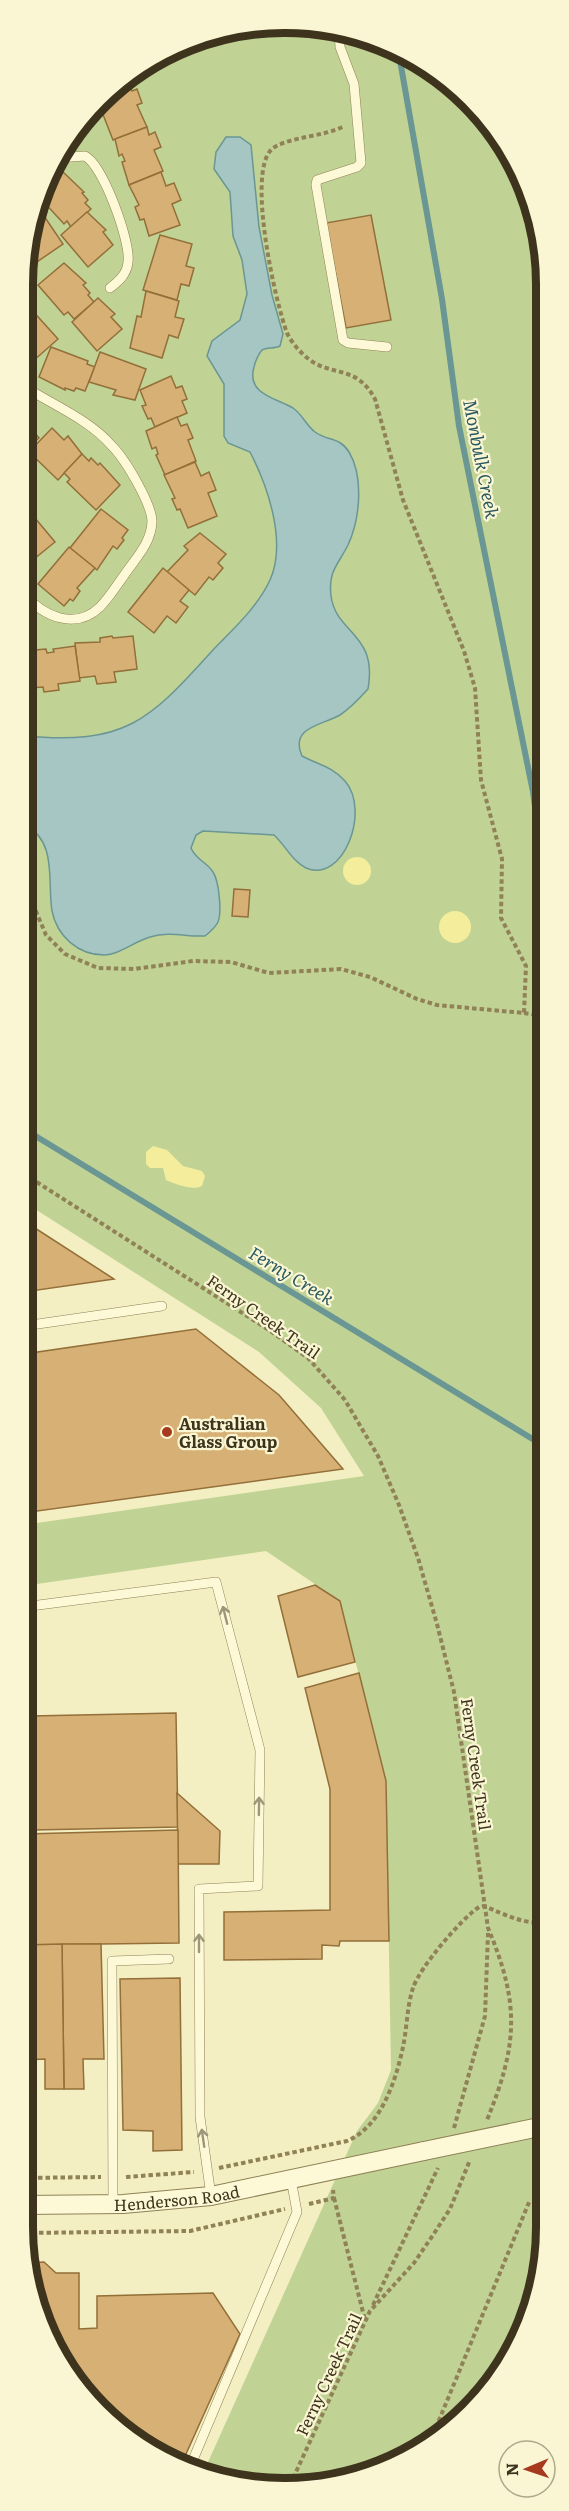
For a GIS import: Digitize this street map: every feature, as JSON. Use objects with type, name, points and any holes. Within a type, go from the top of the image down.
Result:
[{"type":"street","name":"Henderson Road","points":[[33,2205],[113,2204],[211,2196],[291,2179],[331,2178],[536,2128]]},
{"type":"lane","points":[[340,39],[340,47],[352,75],[360,165],[317,180],[316,185],[343,339],[348,343],[387,347]]},
{"type":"lane","points":[[68,157],[85,156],[99,168],[124,233],[129,256],[126,271],[110,288]]},
{"type":"lane","points":[[33,392],[97,432],[113,446],[146,501],[152,521],[145,546],[106,600],[93,612],[69,620],[54,618],[39,610],[33,604]]},
{"type":"lane","points":[[33,1325],[162,1306]]},
{"type":"lane","points":[[33,1606],[216,1582],[260,1750],[258,1887],[199,1888],[200,2117],[211,2196]]},
{"type":"lane","points":[[113,2204],[112,1961],[169,1959]]},
{"type":"lane","points":[[193,2461],[297,2212],[291,2179]]},
{"type":"path","points":[[357,112],[343,127],[274,147],[264,160],[261,192],[272,271],[292,342],[313,362],[357,376],[375,399],[403,500],[464,651],[477,701],[481,780],[502,859],[501,918],[526,966],[524,1013]]},
{"type":"path","points":[[33,906],[40,924],[64,954],[98,968],[134,969],[193,961],[231,962],[269,973],[341,969],[370,977],[417,999],[437,1005],[536,1015]]},
{"type":"path","name":"Ferny Creek Trail","points":[[33,1180],[270,1330],[308,1358],[345,1400],[378,1456],[399,1505],[437,1624],[454,1692],[488,1928],[502,1962],[512,2016],[508,2060],[485,2124]]},
{"type":"path","points":[[33,2178],[113,2177],[207,2170],[347,2141],[366,2130],[384,2102],[396,2076],[413,1990],[419,1974],[475,1910],[484,1905],[511,1920],[536,1923]]},
{"type":"path","points":[[454,2128],[485,2016],[489,1974],[488,1928]]},
{"type":"path","name":"Ferny Creek Trail","points":[[293,2477],[370,2311],[414,2263],[433,2235],[450,2209],[473,2154]]},
{"type":"path","points":[[370,2311],[440,2163]]},
{"type":"path","points":[[331,2178],[365,2321]]},
{"type":"path","points":[[33,2233],[190,2231],[334,2198]]},
{"type":"path","points":[[436,2427],[530,2200]]},
{"type":"green space","points":[[284,33],[317,35],[365,46],[396,59],[424,75],[450,95],[484,131],[510,173],[523,204],[534,252],[536,284],[536,2226],[531,2276],[517,2323],[484,2380],[450,2416],[424,2436],[396,2452],[365,2465],[317,2476],[284,2478],[252,2476],[206,2466],[357,2131],[378,2103],[391,2070],[386,1781],[340,1601],[266,1551],[33,1585],[33,1524],[364,1476],[321,1408],[259,1352],[33,1208],[33,284],[38,235],[52,188],[85,131],[119,95],[145,75],[188,52],[235,38]]},
{"type":"sand","points":[[357,857],[367,861],[371,871],[367,881],[357,885],[347,881],[343,871],[347,861]]},
{"type":"sand","points":[[455,911],[466,916],[471,927],[466,938],[455,943],[444,938],[439,927],[444,916]]},
{"type":"sand","points":[[153,1146],[167,1150],[183,1166],[202,1171],[205,1176],[202,1186],[189,1187],[174,1183],[166,1180],[163,1168],[150,1168],[146,1164],[146,1152]]},
{"type":"water","points":[[226,137],[240,137],[251,145],[259,227],[272,295],[283,334],[280,346],[264,349],[260,353],[254,367],[254,383],[264,394],[296,410],[315,432],[342,444],[349,452],[357,473],[358,511],[352,535],[332,574],[330,587],[334,609],[362,645],[367,656],[368,689],[344,712],[310,728],[300,739],[299,746],[302,756],[330,769],[345,781],[352,794],[355,810],[354,826],[349,842],[341,855],[331,865],[319,870],[301,865],[274,835],[203,831],[196,835],[191,848],[211,869],[217,882],[220,911],[214,928],[205,936],[157,935],[115,953],[95,954],[77,948],[64,936],[52,911],[49,863],[42,841],[33,831],[33,737],[58,738],[111,732],[132,724],[151,711],[170,696],[251,609],[265,590],[275,565],[276,532],[269,498],[250,452],[228,443],[224,436],[224,384],[207,356],[212,341],[240,320],[247,294],[242,260],[233,236],[230,192],[214,169],[216,152]]},
{"type":"building","points":[[130,86],[132,91],[137,89],[142,103],[137,105],[147,127],[113,140],[102,112]]},
{"type":"building","points":[[147,127],[149,135],[155,132],[161,147],[154,150],[163,171],[129,185],[122,162],[125,161],[122,154],[119,156],[115,139]]},
{"type":"building","points":[[63,172],[84,192],[82,193],[88,200],[85,203],[91,209],[71,227],[67,221],[64,224],[46,204],[57,177]]},
{"type":"building","points":[[161,172],[166,186],[174,183],[181,200],[172,204],[180,225],[149,236],[144,219],[140,220],[135,207],[139,205],[129,185]]},
{"type":"building","points":[[87,212],[106,230],[103,232],[113,245],[88,267],[61,235]]},
{"type":"building","points":[[371,215],[391,320],[346,328],[326,223]]},
{"type":"building","points":[[43,217],[63,244],[34,264],[38,235]]},
{"type":"building","points":[[160,235],[192,244],[186,266],[194,268],[189,286],[181,284],[177,300],[143,290]]},
{"type":"building","points":[[64,263],[86,283],[83,285],[94,302],[74,319],[68,312],[64,315],[38,285]]},
{"type":"building","points":[[146,291],[179,301],[175,317],[184,319],[178,338],[169,335],[162,358],[130,348],[137,316],[141,317]]},
{"type":"building","points":[[98,298],[115,314],[111,317],[122,329],[97,351],[72,322]]},
{"type":"building","points":[[33,311],[58,339],[33,361]]},
{"type":"building","points":[[51,347],[88,361],[87,364],[95,367],[85,391],[76,388],[74,391],[65,388],[65,390],[39,377]]},
{"type":"building","points":[[100,352],[146,369],[135,400],[113,395],[116,390],[89,382]]},
{"type":"building","points":[[171,376],[176,388],[182,386],[187,399],[182,401],[187,413],[155,427],[142,406],[146,405],[140,390]]},
{"type":"building","points":[[177,417],[181,426],[187,424],[193,438],[188,440],[196,461],[165,475],[156,455],[158,454],[156,447],[152,449],[146,431]]},
{"type":"building","points":[[52,428],[64,440],[68,436],[82,454],[58,480],[33,456],[33,448]]},
{"type":"building","points":[[33,431],[39,438],[33,443]]},
{"type":"building","points":[[82,454],[89,461],[91,458],[98,465],[100,463],[120,485],[96,510],[67,482],[70,479],[64,473]]},
{"type":"building","points":[[195,462],[201,476],[209,472],[216,490],[208,493],[217,516],[188,528],[180,509],[177,510],[172,499],[175,498],[164,475]]},
{"type":"building","points":[[101,509],[128,530],[122,538],[124,540],[117,549],[113,546],[97,570],[70,548]]},
{"type":"building","points":[[33,516],[55,542],[33,560]]},
{"type":"building","points":[[200,533],[226,554],[218,563],[223,568],[213,580],[209,577],[195,595],[167,572],[188,550],[184,546]]},
{"type":"building","points":[[69,547],[95,568],[77,588],[80,591],[73,601],[70,599],[64,606],[38,584]]},
{"type":"building","points":[[163,568],[189,590],[180,601],[188,607],[176,623],[167,616],[154,633],[128,612]]},
{"type":"building","points":[[112,636],[113,638],[133,636],[137,669],[114,672],[116,682],[97,684],[95,676],[79,678],[75,643],[100,642],[100,638]]},
{"type":"building","points":[[75,646],[80,681],[58,684],[59,690],[44,692],[43,687],[33,688],[33,654],[36,654],[35,650],[46,649],[47,653],[54,652],[53,649]]},
{"type":"building","points":[[234,889],[250,890],[248,917],[232,916]]},
{"type":"building","points":[[33,1227],[114,1279],[33,1291]]},
{"type":"building","name":"Australian Glass Group","points":[[196,1329],[279,1395],[343,1469],[33,1512],[33,1353]]},
{"type":"building","points":[[315,1585],[340,1601],[355,1662],[298,1677],[278,1596]]},
{"type":"building","points":[[359,1673],[386,1781],[389,1941],[340,1941],[339,1946],[322,1945],[322,1959],[224,1960],[224,1912],[330,1910],[330,1789],[305,1688]]},
{"type":"building","points":[[176,1713],[178,1827],[33,1830],[33,1716]]},
{"type":"building","points":[[177,1793],[220,1831],[219,1864],[178,1864]]},
{"type":"building","points":[[178,1830],[179,1943],[33,1945],[33,1834]]},
{"type":"building","points":[[62,1944],[101,1944],[104,2059],[83,2059],[84,2089],[64,2089]]},
{"type":"building","points":[[62,1944],[64,2089],[45,2089],[45,2059],[33,2060],[33,1945]]},
{"type":"building","points":[[180,1978],[182,2150],[153,2151],[153,2131],[123,2130],[120,1979]]},
{"type":"building","points":[[44,2262],[56,2273],[79,2273],[79,2329],[97,2328],[97,2296],[213,2293],[240,2334],[184,2457],[131,2426],[85,2380],[52,2323],[36,2263]]},
{"type":"waterway","name":"Monbulk Creek","points":[[400,61],[442,299],[459,426],[536,814]]},
{"type":"waterway","name":"Ferny Creek","points":[[33,1134],[536,1441]]},
{"type":"place","name":"Australian Glass Group","points":[[167,1432]]}]
